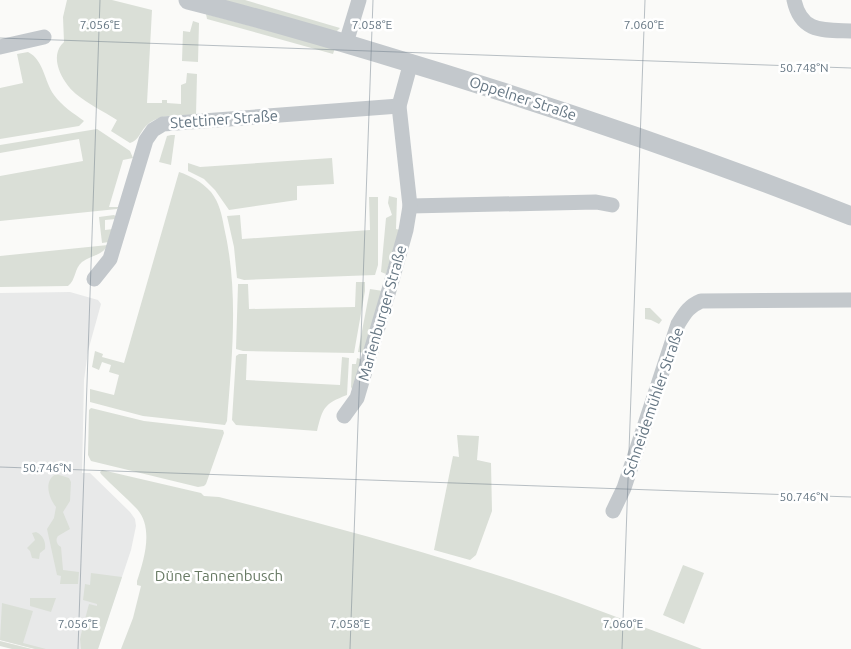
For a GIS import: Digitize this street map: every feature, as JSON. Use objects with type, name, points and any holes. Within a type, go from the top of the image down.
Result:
[{"type":"street","name":"Oppelner Straße","points":[[188,0],[346,43],[584,117],[723,166],[851,216]]},
{"type":"street","points":[[346,43],[359,0]]},
{"type":"street","points":[[794,0],[796,10],[805,23],[813,28],[851,31]]},
{"type":"street","points":[[0,47],[44,37]]},
{"type":"street","name":"Marienburger Straße","points":[[344,416],[357,398],[406,230],[410,206],[400,106],[410,62]]},
{"type":"street","name":"Stettiner Straße","points":[[94,278],[110,259],[146,140],[153,130],[163,124],[400,106]]},
{"type":"street","points":[[410,206],[596,202],[612,205]]},
{"type":"street","name":"Schneidemühler Straße","points":[[613,511],[624,488],[678,324],[686,310],[693,304],[702,302],[851,300]]},
{"type":"shaded area","points":[[70,292],[98,300],[101,304],[88,351],[84,380],[82,473],[90,473],[130,512],[135,519],[136,526],[131,550],[98,649],[35,649],[0,640],[0,293]]},
{"type":"green space","points":[[67,0],[112,0],[152,10],[147,103],[162,103],[162,100],[167,100],[167,103],[181,104],[181,85],[186,83],[187,73],[197,74],[196,115],[170,116],[157,119],[146,126],[137,138],[130,143],[111,131],[117,120],[76,94],[66,83],[59,69],[57,54],[64,42],[63,17]]},
{"type":"green space","points":[[222,0],[245,0],[340,28],[337,31],[333,31]]},
{"type":"green space","points":[[206,14],[335,48],[333,54],[207,19]]},
{"type":"green space","points":[[193,21],[199,23],[198,62],[182,61],[183,31],[190,32]]},
{"type":"green space","points":[[28,52],[41,65],[57,99],[84,121],[79,126],[0,139],[0,88],[23,83],[17,54]]},
{"type":"green space","points":[[97,129],[130,151],[133,158],[123,160],[109,207],[119,207],[117,209],[0,221],[0,176],[83,161],[79,139],[0,153],[0,145]]},
{"type":"green space","points":[[175,135],[171,165],[159,162],[167,136]]},
{"type":"green space","points":[[332,158],[334,184],[297,186],[297,200],[229,210],[215,190],[204,179],[188,171],[188,163],[200,167]]},
{"type":"green space","points":[[179,172],[200,182],[214,196],[221,213],[229,251],[232,275],[233,324],[229,397],[225,425],[143,416],[90,402],[90,389],[114,395],[119,375],[109,372],[111,365],[102,362],[99,370],[92,367],[95,351],[103,354],[102,357],[124,363]]},
{"type":"green space","points":[[389,196],[397,198],[396,229],[400,230],[386,274],[381,272],[386,218],[392,215],[388,203]]},
{"type":"green space","points":[[369,197],[378,197],[378,265],[375,275],[244,280],[237,278],[234,247],[227,216],[240,215],[242,239],[370,230]]},
{"type":"green space","points":[[114,215],[117,217],[116,219],[105,220],[105,230],[113,229],[109,242],[102,243],[99,217]]},
{"type":"green space","points":[[108,245],[100,253],[82,262],[71,284],[68,286],[0,287],[0,256]]},
{"type":"green space","points":[[356,282],[365,282],[365,291],[354,353],[243,351],[236,349],[238,284],[248,284],[249,309],[355,307]]},
{"type":"green space","points":[[370,289],[383,291],[365,353],[358,352]]},
{"type":"green space","points":[[645,308],[650,308],[662,320],[659,324],[645,319]]},
{"type":"green space","points":[[247,354],[246,380],[340,385],[342,357],[349,358],[347,395],[333,401],[326,407],[317,431],[236,425],[232,420],[236,356]]},
{"type":"green space","points":[[357,358],[364,360],[353,391],[351,387],[352,364],[356,364]]},
{"type":"green space","points":[[91,408],[144,421],[223,430],[224,433],[206,484],[198,487],[91,461],[88,455],[89,410]]},
{"type":"green space","points":[[457,435],[479,436],[477,460],[491,463],[492,511],[476,555],[470,560],[434,550],[453,456],[459,457]]},
{"type":"green space","name":"Düne Tannenbusch","points":[[102,470],[201,493],[204,496],[219,497],[251,505],[442,558],[560,596],[702,649],[121,649],[133,618],[141,586],[137,585],[137,581],[145,554],[145,525],[137,509],[101,474]]},
{"type":"green space","points":[[56,474],[69,478],[71,482],[70,501],[63,512],[70,529],[58,536],[57,541],[61,547],[63,570],[79,572],[78,584],[60,584],[61,576],[57,575],[47,529],[54,518],[56,507],[49,494],[48,485]]},
{"type":"green space","points":[[36,532],[44,539],[45,544],[45,549],[40,553],[39,559],[32,558],[27,548],[35,540],[32,533]]},
{"type":"green space","points":[[683,565],[704,573],[684,624],[663,615]]},
{"type":"green space","points":[[91,573],[122,577],[98,649],[81,649],[80,639],[83,626],[87,627],[88,621],[85,619],[89,604],[97,606],[97,604],[83,600],[85,584],[90,585]]},
{"type":"green space","points":[[30,598],[56,598],[51,612],[30,606]]},
{"type":"green space","points":[[2,603],[33,611],[23,643],[46,649],[35,649],[0,640]]},
{"type":"green space","points":[[0,641],[32,649],[12,649],[0,646]]}]
